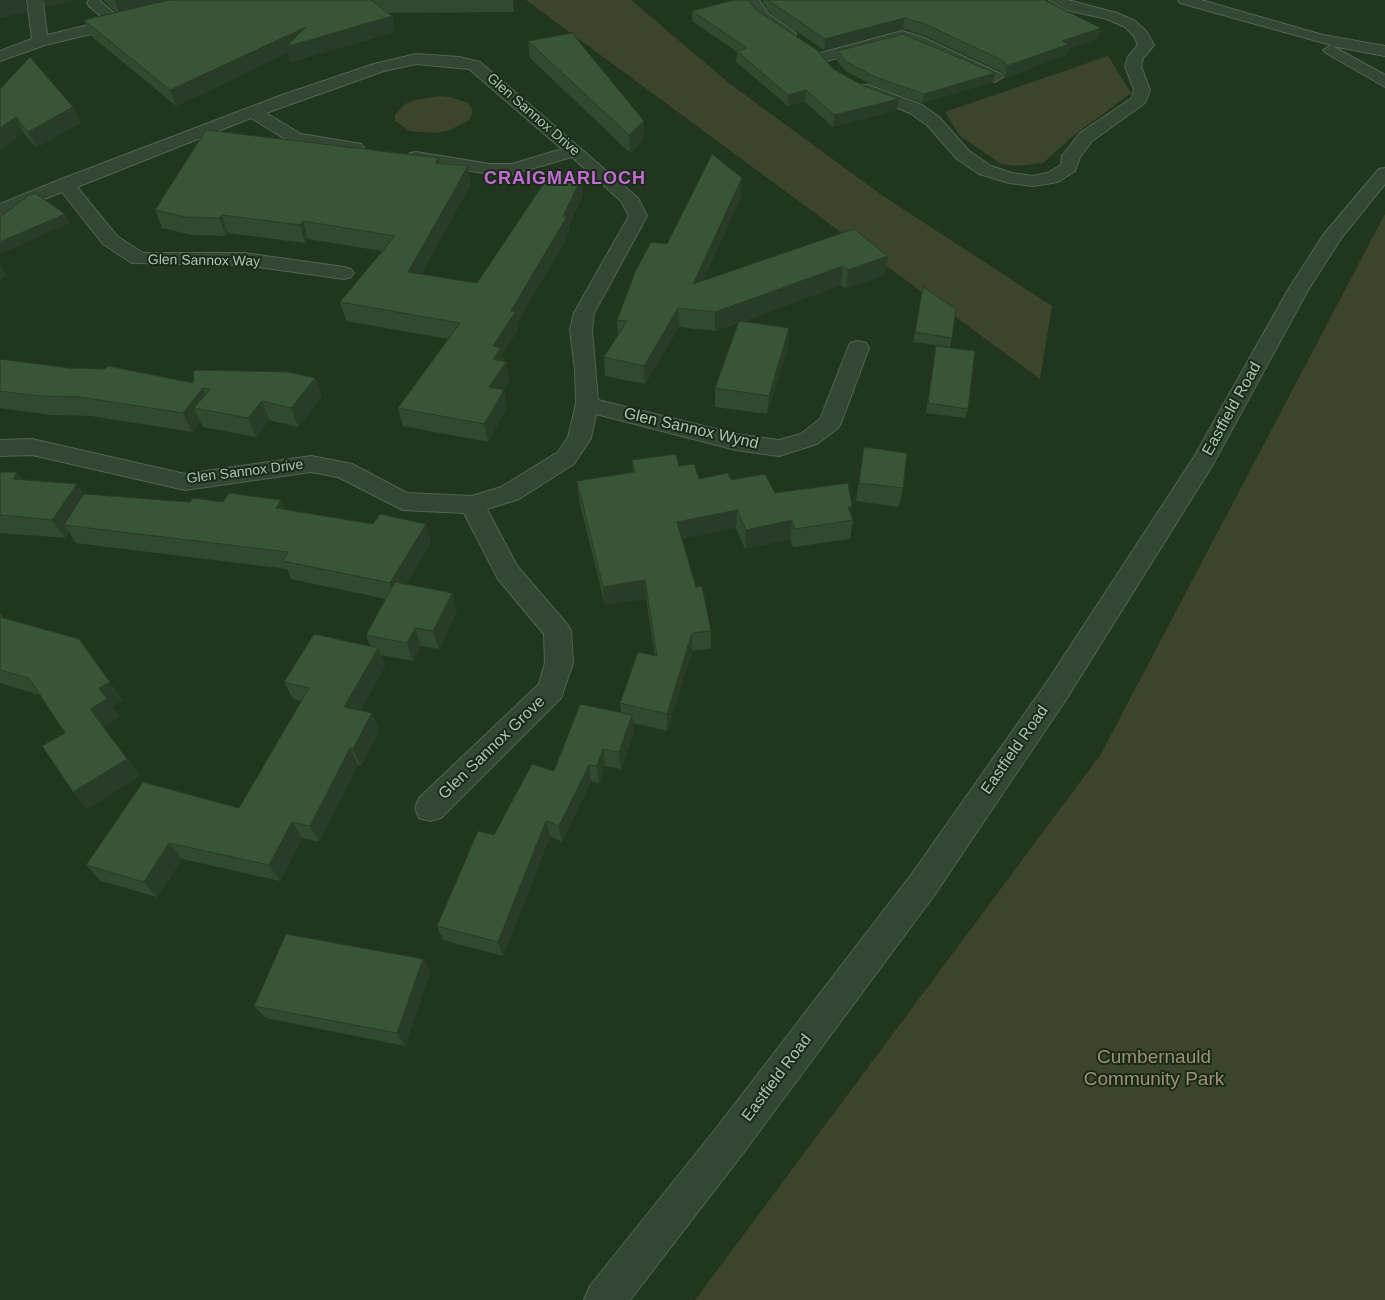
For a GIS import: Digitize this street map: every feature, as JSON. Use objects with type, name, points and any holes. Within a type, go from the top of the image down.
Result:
[{"type":"street","points":[[34,0],[36,2],[40,41]]},
{"type":"street","points":[[752,0],[753,5],[762,16],[827,63],[902,36],[917,40],[995,77]]},
{"type":"street","points":[[846,79],[867,91],[916,109],[934,121],[963,155],[985,170],[1009,178],[1033,181],[1052,178],[1069,167],[1071,156],[1086,137],[1138,100],[1142,90],[1133,66],[1136,57],[1146,45],[1141,34],[1130,24],[1112,16],[1072,7],[1056,0]]},
{"type":"street","points":[[1185,0],[1288,31],[1355,47],[1385,51]]},
{"type":"street","points":[[94,3],[117,23]]},
{"type":"street","points":[[0,56],[40,41],[134,19]]},
{"type":"street","points":[[1288,31],[1334,51],[1385,82]]},
{"type":"street","name":"Glen Sannox Drive","points":[[0,210],[252,112],[380,67],[416,59],[441,59],[474,65],[484,72],[629,198],[638,216],[584,313],[580,330],[586,370],[587,404],[579,438],[566,458],[510,493],[472,505],[402,501],[344,470],[311,464],[185,482],[32,447],[0,448]]},
{"type":"street","points":[[252,112],[296,138],[356,148]]},
{"type":"street","points":[[416,157],[490,169],[513,169],[574,151]]},
{"type":"street","name":"Eastfield Road","points":[[604,1300],[731,1140],[933,870],[1057,690],[1148,550],[1204,460],[1298,290],[1334,234],[1385,173]]},
{"type":"street","name":"Glen Sannox Way","points":[[65,184],[110,240],[139,259],[244,259],[344,273]]},
{"type":"street","name":"Glen Sannox Wynd","points":[[587,404],[736,442],[779,448],[810,439],[830,423],[858,348]]},
{"type":"street","name":"Glen Sannox Grove","points":[[430,808],[551,690],[559,664],[557,631],[507,572],[472,505]]},
{"type":"green space","points":[[526,0],[631,0],[730,84],[883,196],[1052,306],[1040,379]]},
{"type":"green space","points":[[1108,56],[1131,93],[1073,136],[1043,163],[1016,166],[1001,164],[960,136],[945,112]]},
{"type":"green space","points":[[438,96],[450,97],[468,103],[472,109],[469,120],[450,130],[436,133],[410,131],[395,121],[395,115],[405,104],[415,100]]},
{"type":"green space","name":"Cumbernauld Community Park","points":[[1385,214],[1385,1300],[695,1300],[1101,754]]},
{"type":"building","points":[[169,0],[371,0],[392,16],[286,47],[306,27],[170,90],[84,20]]},
{"type":"building","points":[[734,0],[748,0],[756,10],[817,50],[833,69],[862,85],[899,99],[834,115],[806,90],[788,95],[737,51],[747,48],[692,11]]},
{"type":"building","points":[[768,0],[1044,0],[1101,28],[1062,41],[1069,44],[1007,66],[1004,61],[925,24],[904,18],[825,39]]},
{"type":"building","points":[[572,33],[644,121],[629,135],[528,41]]},
{"type":"building","points":[[903,34],[995,73],[924,94],[875,77],[847,62],[837,51]]},
{"type":"building","points":[[30,57],[73,107],[28,132],[16,117],[0,128],[0,89]]},
{"type":"building","points":[[206,130],[439,158],[435,163],[468,166],[408,272],[477,283],[550,174],[582,177],[563,216],[567,216],[511,311],[516,311],[493,346],[501,348],[493,359],[506,362],[489,387],[504,390],[484,424],[398,408],[460,323],[340,302],[395,236],[303,221],[300,225],[222,215],[219,218],[185,217],[155,210]]},
{"type":"building","points":[[712,154],[742,178],[693,284],[854,229],[888,256],[848,270],[843,266],[715,312],[678,308],[644,366],[604,357],[627,321],[617,320],[636,270],[651,242],[667,244]]},
{"type":"building","points":[[35,193],[65,214],[0,242],[0,217]]},
{"type":"building","points":[[923,287],[956,309],[952,338],[915,332]]},
{"type":"building","points":[[739,321],[789,328],[769,396],[715,388]]},
{"type":"building","points":[[936,346],[975,351],[968,409],[928,403]]},
{"type":"building","points":[[0,359],[69,368],[105,369],[108,366],[193,383],[194,370],[288,372],[315,378],[291,408],[262,401],[248,418],[194,408],[210,389],[203,388],[183,413],[80,397],[39,396],[0,391]]},
{"type":"building","points":[[864,447],[907,453],[903,488],[859,483]]},
{"type":"building","points":[[676,454],[679,466],[694,464],[699,479],[728,473],[731,480],[765,474],[775,493],[848,483],[852,507],[848,507],[853,520],[795,529],[792,520],[746,530],[737,510],[677,522],[696,587],[702,586],[711,631],[692,633],[667,714],[620,703],[638,652],[657,656],[645,580],[603,587],[577,481],[635,472],[632,460]]},
{"type":"building","points":[[0,472],[17,472],[13,479],[77,484],[52,520],[0,515]]},
{"type":"building","points":[[229,493],[281,500],[276,508],[373,524],[380,514],[426,524],[390,583],[283,561],[288,552],[64,525],[84,494],[190,502],[193,498],[223,502]]},
{"type":"building","points":[[395,582],[452,593],[433,631],[415,628],[407,643],[366,635]]},
{"type":"building","points":[[0,617],[79,639],[110,682],[99,688],[107,699],[90,709],[127,759],[73,792],[42,746],[65,733],[29,678],[0,670]]},
{"type":"building","points":[[314,634],[378,648],[344,707],[372,713],[353,749],[350,748],[310,826],[292,822],[269,865],[169,843],[144,882],[86,865],[143,782],[239,808],[309,688],[284,682]]},
{"type":"building","points":[[580,704],[632,715],[619,752],[603,749],[597,766],[589,765],[559,826],[546,821],[498,942],[437,926],[478,831],[494,835],[532,764],[554,771]]},
{"type":"building","points":[[286,934],[423,959],[397,1033],[254,1006]]},
{"type":"district","name":"CRAIGMARLOCH","points":[[565,179]]}]
